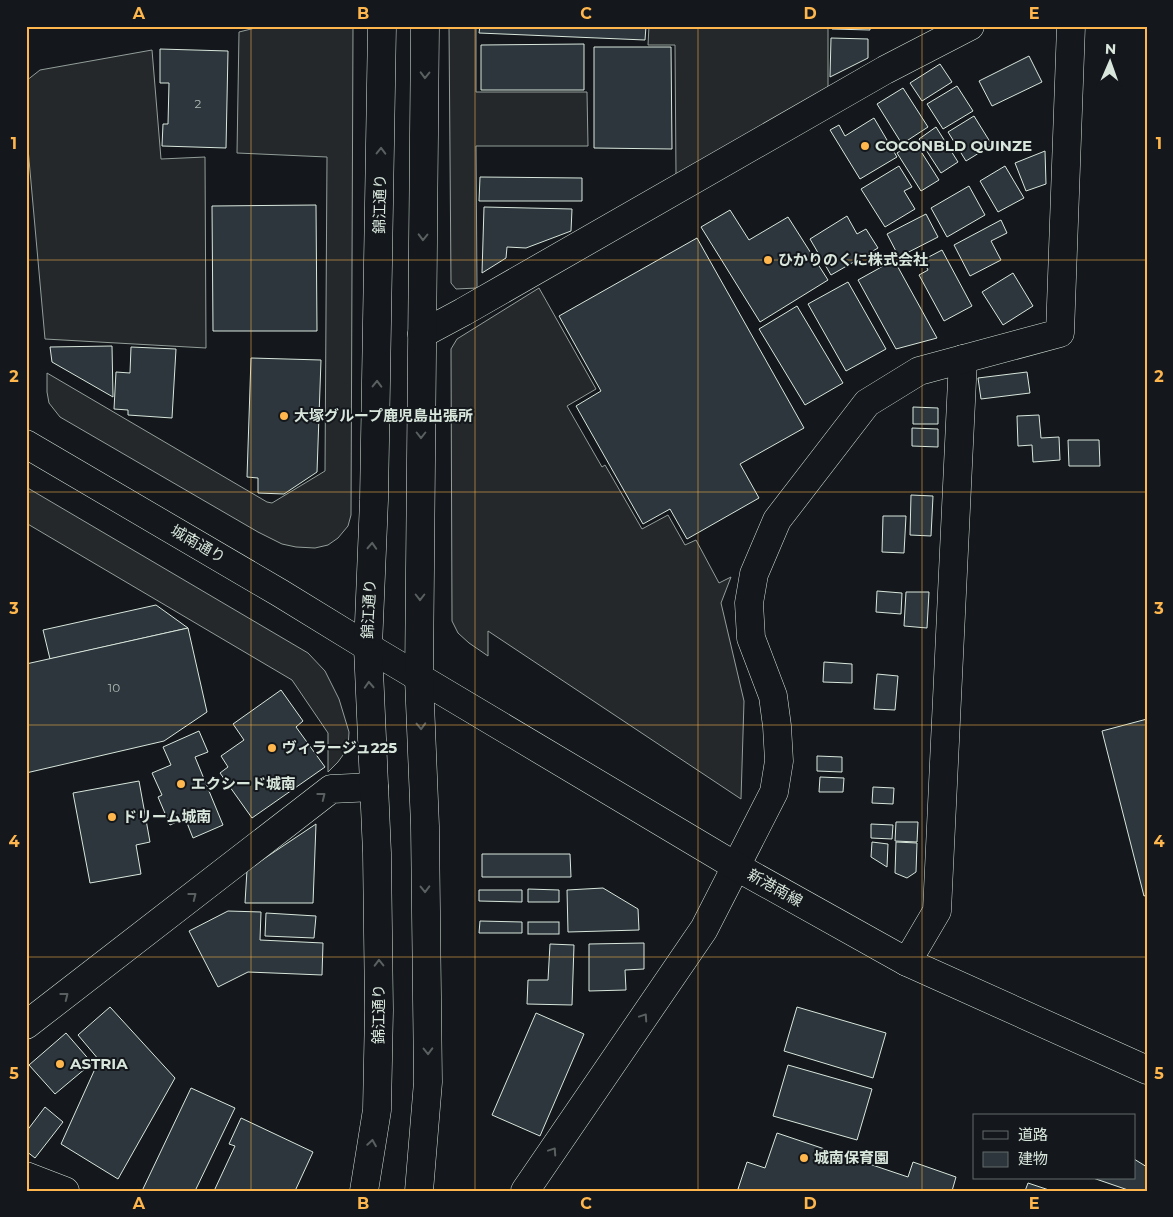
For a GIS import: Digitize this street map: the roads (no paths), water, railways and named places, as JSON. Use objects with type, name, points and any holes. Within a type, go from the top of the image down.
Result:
[{"type":"main road","name":"錦江通り","points":[[364,1191],[377,1110],[380,1010],[378,853],[368,647],[375,490],[382,26]]},
{"type":"main road","points":[[419,1191],[428,1082],[425,826],[419,678],[425,26]]},
{"type":"main road","points":[[422,334],[885,70],[970,26]]},
{"type":"main road","points":[[525,1191],[704,929],[774,792],[779,761],[778,726],[773,696],[751,638],[749,603],[754,574],[777,520],[867,403],[919,371],[1060,333],[1071,26]]},
{"type":"main road","points":[[907,962],[937,911],[962,359]]},
{"type":"main road","name":"城南通り","points":[[26,444],[280,593],[419,678]]},
{"type":"main road","name":"新港南線","points":[[419,678],[737,867],[907,962],[1147,1070]]},
{"type":"main road","points":[[26,1026],[331,789],[374,787]]},
{"type":"main road","points":[[26,1176],[65,1191]]},
{"type":"place","name":"COCONBLD QUINZE","points":[[865,146]]},
{"type":"place","name":"ひかりのくに株式会社","points":[[768,260]]},
{"type":"place","name":"大塚グループ鹿児島出張所","points":[[284,416]]},
{"type":"place","name":"ヴィラージュ225","points":[[272,748]]},
{"type":"place","name":"エクシード城南","points":[[181,784]]},
{"type":"place","name":"ドリーム城南","points":[[112,817]]},
{"type":"place","name":"ASTRIA","points":[[60,1064]]},
{"type":"place","name":"城南保育園","points":[[804,1158]]}]
